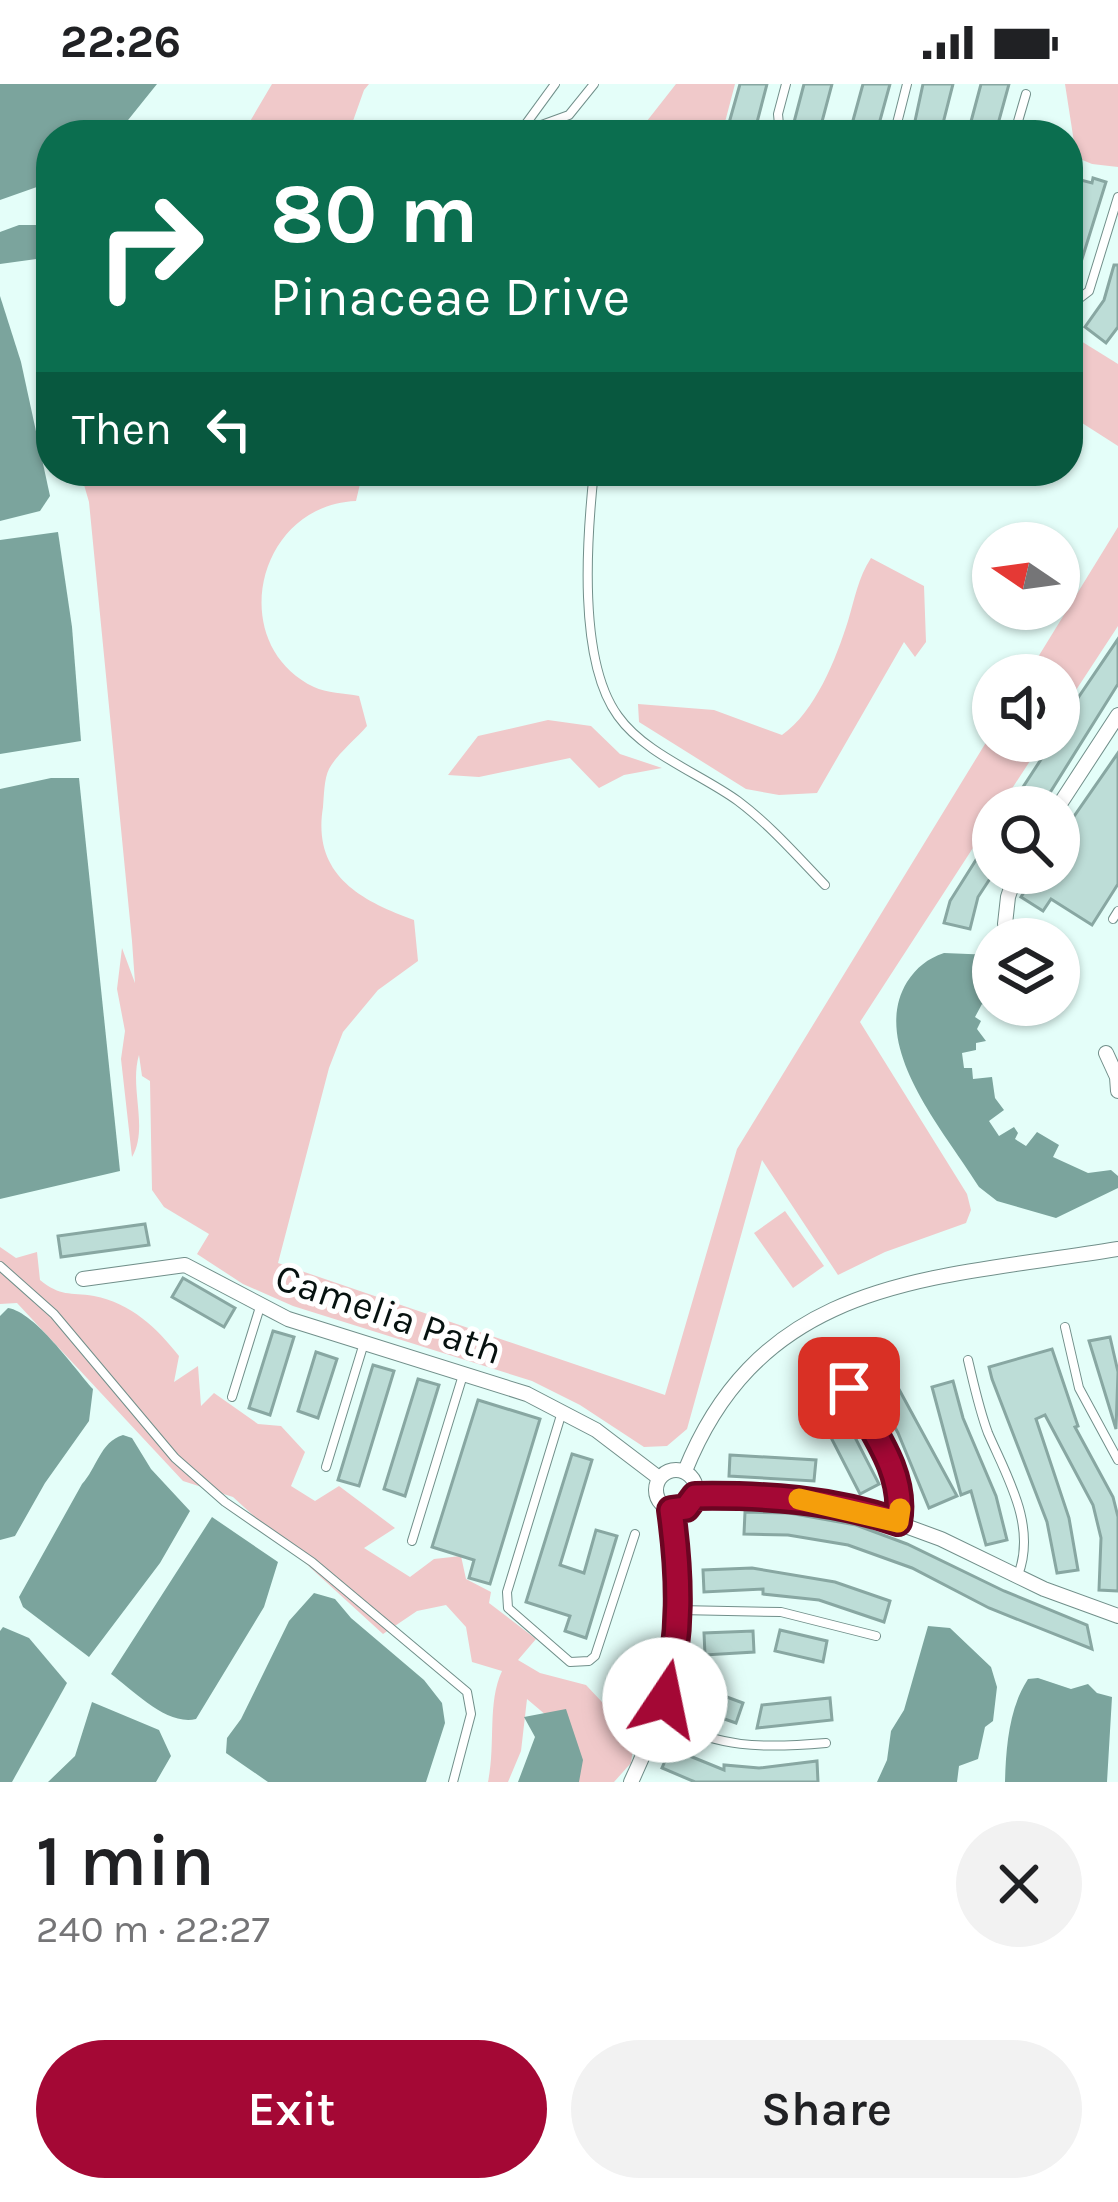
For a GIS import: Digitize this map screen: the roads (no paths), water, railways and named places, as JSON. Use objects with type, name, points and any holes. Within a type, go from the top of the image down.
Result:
[{"type":"street","points":[[1072,786],[1118,715]]},
{"type":"street","points":[[1106,1052],[1118,1090]]},
{"type":"street","points":[[685,1471],[703,1431],[742,1375],[820,1313],[890,1287],[1118,1249]]},
{"type":"street","name":"Camelia Path","points":[[83,1279],[178,1264],[260,1307],[527,1394],[617,1445],[659,1478]]},
{"type":"street","points":[[631,1782],[658,1720],[675,1655],[680,1610],[671,1510],[656,1493],[659,1478],[671,1470],[685,1471],[695,1482],[695,1496],[686,1508],[671,1510]]},
{"type":"street","points":[[695,1496],[786,1498],[850,1508],[898,1522],[1017,1577],[1118,1616]]},
{"type":"lane","points":[[528,120],[555,84]]},
{"type":"lane","points":[[557,120],[569,116],[594,84]]},
{"type":"lane","points":[[779,120],[786,84]]},
{"type":"lane","points":[[898,120],[908,84]]},
{"type":"lane","points":[[1018,120],[1026,94]]},
{"type":"lane","points":[[1083,296],[1089,291],[1118,197]]},
{"type":"lane","points":[[593,486],[586,595],[601,676],[617,715],[639,737],[740,802],[825,885]]},
{"type":"lane","points":[[0,1265],[54,1314],[175,1458],[225,1502],[312,1562],[467,1692],[471,1714],[453,1782]]},
{"type":"lane","points":[[232,1397],[260,1307]]},
{"type":"lane","points":[[1065,1327],[1079,1388],[1118,1460]]},
{"type":"lane","points":[[326,1467],[364,1343]]},
{"type":"lane","points":[[968,1360],[982,1415],[1022,1520],[1025,1550],[1017,1577]]},
{"type":"lane","points":[[412,1540],[464,1374]]},
{"type":"lane","points":[[849,1388],[896,1475],[901,1504],[898,1522]]},
{"type":"lane","points":[[562,1411],[507,1592],[508,1608],[570,1662],[589,1661],[595,1656],[635,1534]]},
{"type":"lane","points":[[680,1610],[781,1612],[875,1636]]},
{"type":"lane","points":[[658,1720],[712,1741],[744,1747],[826,1743]]}]
